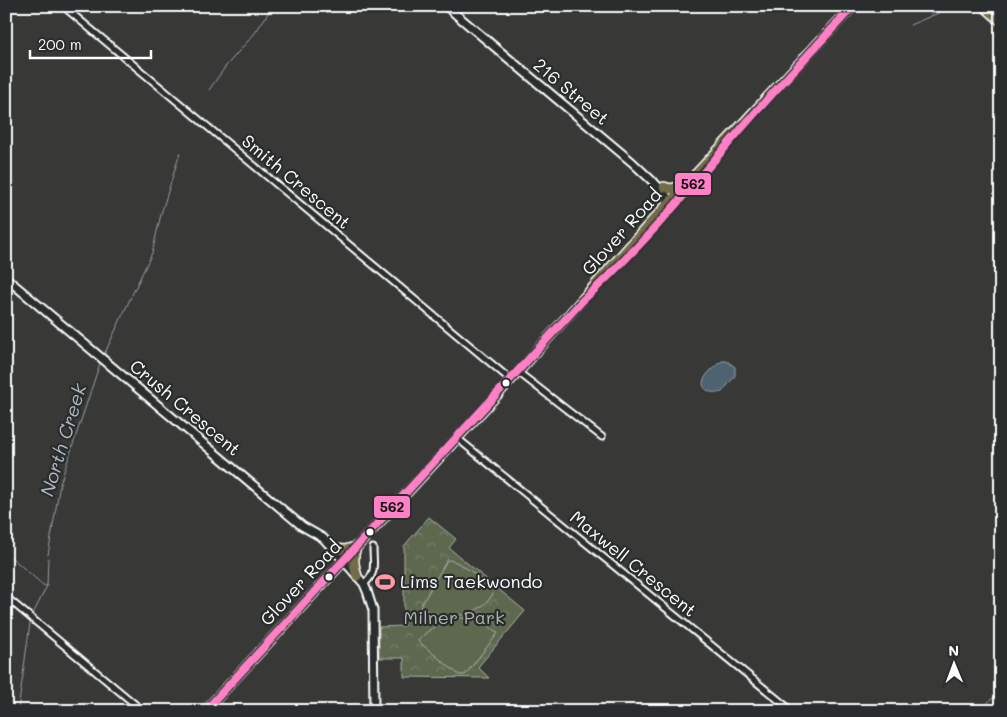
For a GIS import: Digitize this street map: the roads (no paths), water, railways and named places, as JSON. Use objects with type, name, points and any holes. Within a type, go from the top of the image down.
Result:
[{"type":"highway","name":"Glover Road","points":[[205,711],[583,300],[604,282],[697,174],[854,6]]},
{"type":"highway","points":[[984,6],[1001,20]]},
{"type":"highway","name":"Glover Road","points":[[670,205],[703,174],[748,121]]},
{"type":"highway","points":[[664,187],[671,190],[681,187],[697,174]]},
{"type":"highway","points":[[334,549],[345,550],[357,546]]},
{"type":"highway","points":[[357,546],[354,553],[357,576]]},
{"type":"main road","name":"216 Street","points":[[446,6],[632,162],[665,193],[667,203],[670,205]]},
{"type":"main road","points":[[632,162],[670,193],[670,205]]},
{"type":"main road","name":"Crush Crescent","points":[[6,278],[302,526],[322,538],[344,560]]},
{"type":"main road","points":[[344,560],[364,584],[373,610],[374,711]]},
{"type":"street","name":"Smith Crescent","points":[[63,6],[511,380]]},
{"type":"street","points":[[518,372],[602,437]]},
{"type":"street","name":"Maxwell Crescent","points":[[457,438],[792,711]]},
{"type":"street","points":[[364,584],[371,578],[373,573],[373,548]]},
{"type":"street","points":[[6,597],[144,711]]},
{"type":"water","points":[[722,361],[727,361],[735,367],[735,376],[722,392],[708,391],[703,383],[704,379]]},
{"type":"waterway","name":"North Creek","points":[[209,90],[226,66],[255,33],[273,6]]},
{"type":"waterway","points":[[922,6],[932,15]]},
{"type":"waterway","points":[[910,25],[955,6]]},
{"type":"waterway","name":"North Creek","points":[[132,295],[152,253],[161,214],[180,153]]},
{"type":"waterway","name":"North Creek","points":[[104,355],[131,297]]},
{"type":"waterway","name":"North Creek","points":[[48,555],[60,484],[100,363]]},
{"type":"waterway","points":[[11,557],[43,585],[47,586]]},
{"type":"waterway","name":"North Creek","points":[[33,614],[47,586],[48,558]]},
{"type":"waterway","name":"North Creek","points":[[18,711],[30,623]]},
{"type":"waterway","points":[[982,711],[990,700],[1001,694]]},
{"type":"place","name":"Lims Taekwondo","points":[[385,582]]},
{"type":"park label","name":"Milner Park","points":[[454,618]]}]
